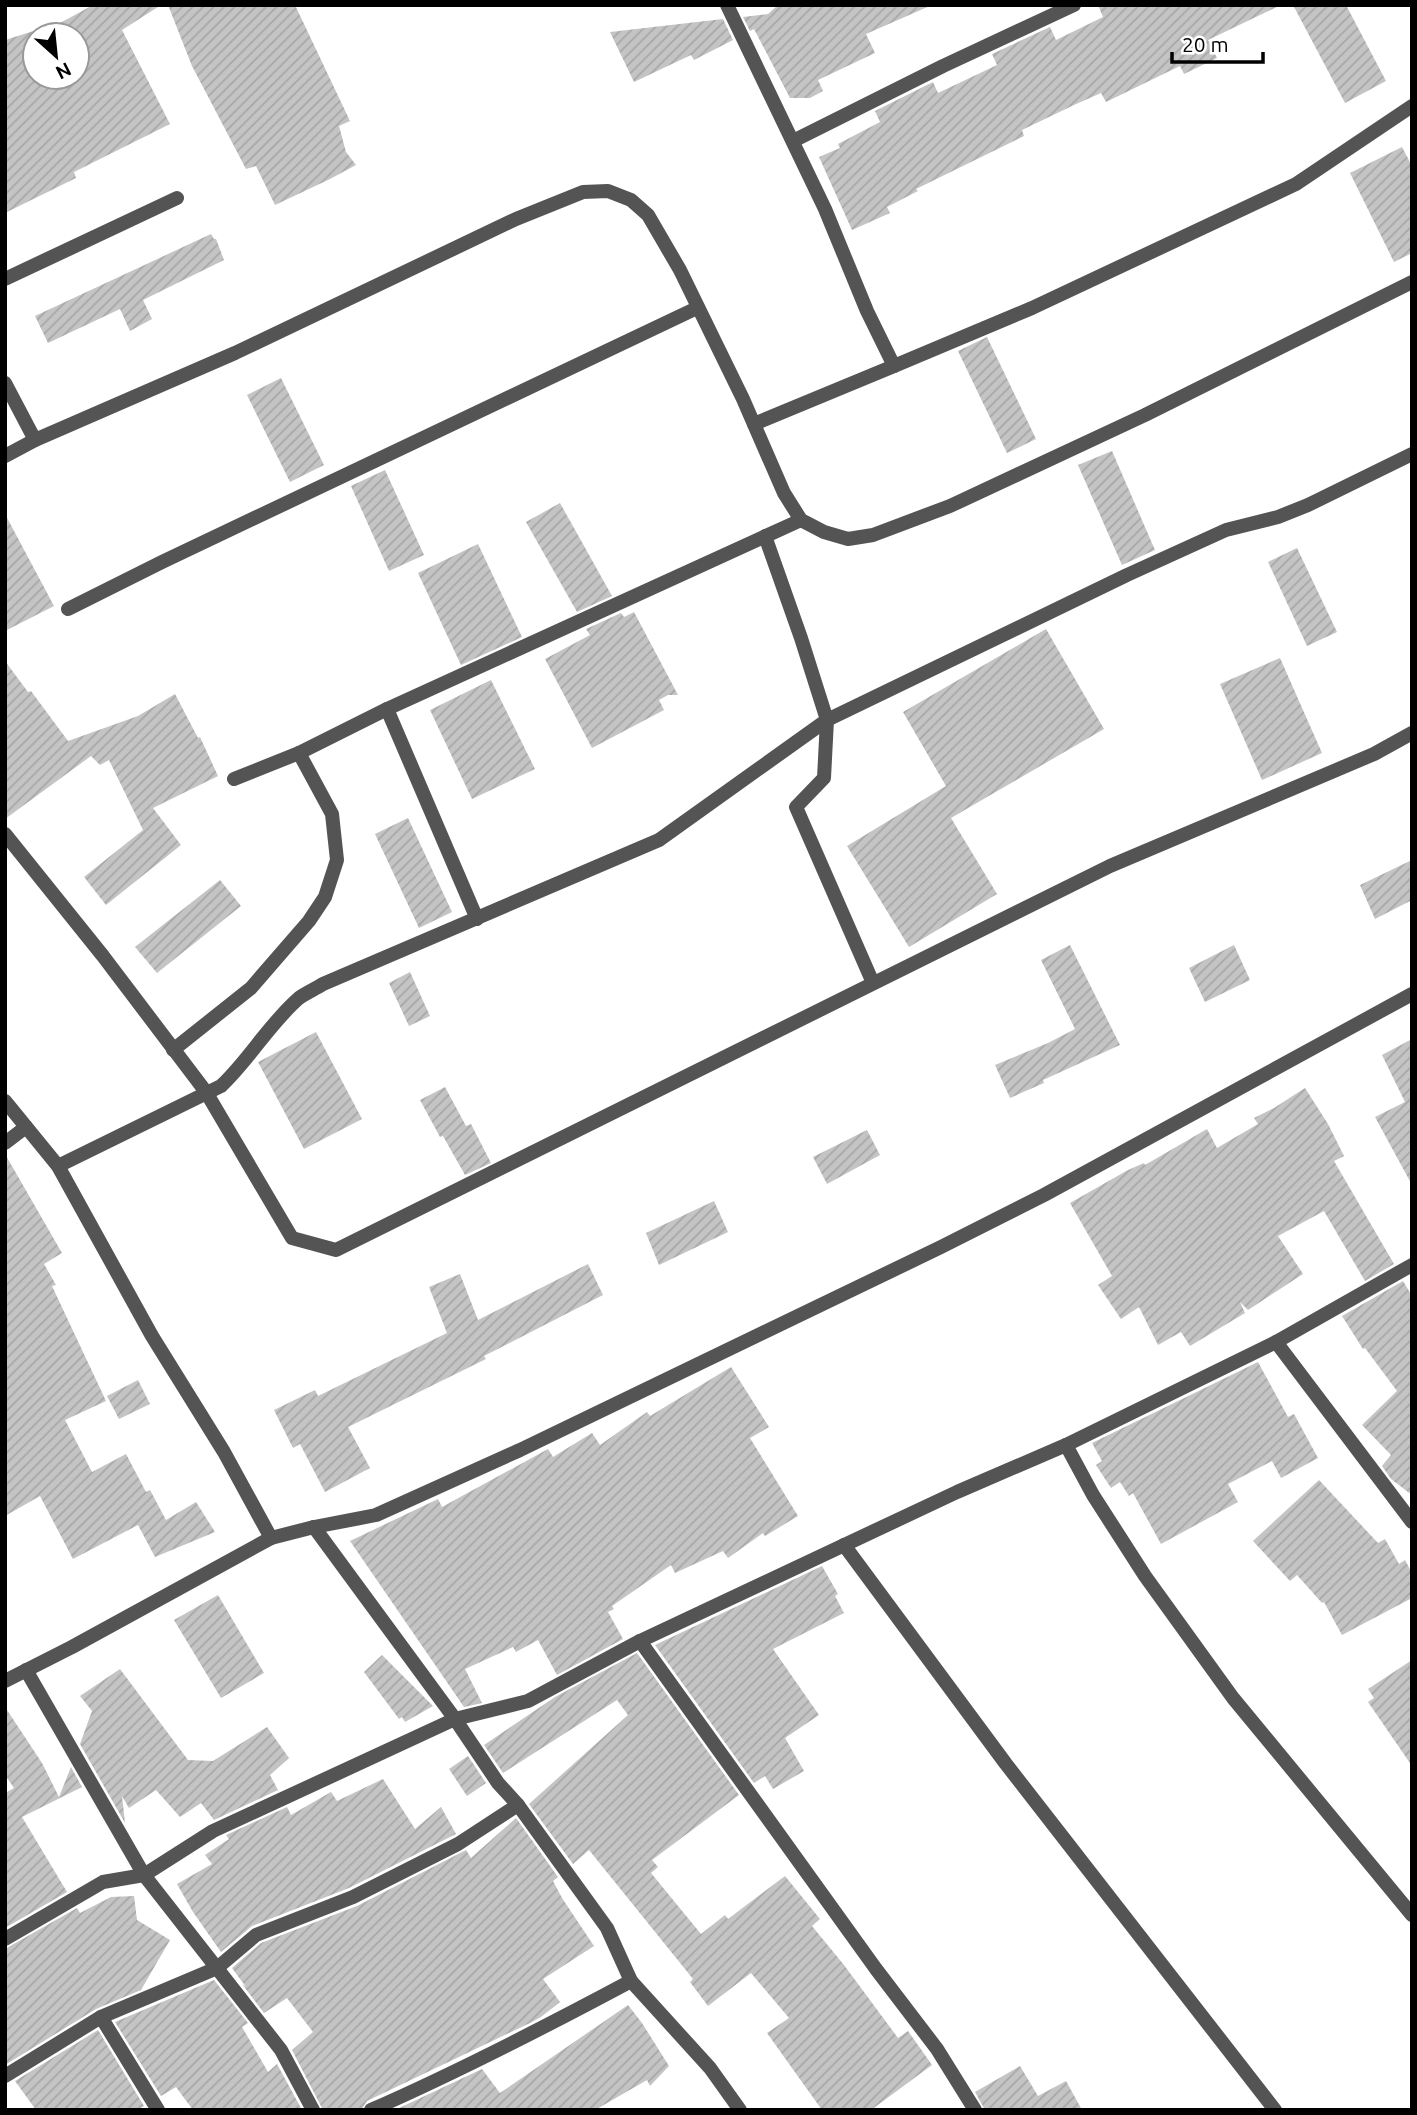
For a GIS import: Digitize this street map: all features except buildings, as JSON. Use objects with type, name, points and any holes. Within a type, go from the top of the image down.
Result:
[{"type":"street","points":[[727,5],[825,209],[874,328],[894,366]]},
{"type":"street","points":[[793,141],[1073,5]]},
{"type":"street","points":[[754,424],[1032,308],[1296,184],[1412,106]]},
{"type":"street","points":[[5,456],[35,440],[234,353],[516,219],[583,192],[608,191],[631,200],[648,215],[680,270],[784,493],[801,520],[824,532],[848,539],[873,535],[950,506],[1145,415],[1412,282]]},
{"type":"street","points":[[5,279],[177,198]]},
{"type":"street","points":[[68,609],[697,308]]},
{"type":"street","points":[[5,383],[35,440]]},
{"type":"street","points":[[58,1166],[220,1086],[237,1071],[281,1016],[300,997],[323,984],[659,840],[827,720],[1127,575],[1226,530],[1278,517],[1308,505],[1412,454]]},
{"type":"street","points":[[234,779],[299,753],[387,709],[801,520]]},
{"type":"street","points":[[765,536],[827,720],[824,778],[796,807],[873,983]]},
{"type":"street","points":[[387,709],[477,919]]},
{"type":"street","points":[[5,834],[103,956],[206,1092],[292,1238],[336,1250],[1110,866],[1374,754],[1412,733]]},
{"type":"street","points":[[173,1050],[251,988],[309,921],[325,897],[337,860],[331,814],[299,753]]},
{"type":"street","points":[[5,1681],[271,1538],[376,1516],[520,1450],[941,1247],[1091,1170],[1412,994]]},
{"type":"street","points":[[5,1101],[58,1166],[152,1336],[224,1452],[271,1538]]},
{"type":"street","points":[[5,1143],[26,1127]]},
{"type":"street","points":[[5,1940],[103,1882],[144,1875],[213,1832],[455,1719],[528,1702],[640,1641],[1066,1445],[1276,1342],[1412,1265]]},
{"type":"street","points":[[1276,1342],[1412,1522]]},
{"type":"street","points":[[1066,1445],[1093,1495],[1145,1577],[1204,1660],[1258,1730],[1412,1916]]},
{"type":"street","points":[[314,1527],[455,1719],[498,1783],[518,1805],[607,1928],[631,1981],[710,2068],[740,2110]]},
{"type":"street","points":[[844,1545],[1006,1764],[1275,2110]]},
{"type":"street","points":[[640,1641],[876,1969],[937,2049],[975,2110]]},
{"type":"street","points":[[26,1670],[144,1875],[281,2050],[313,2110]]},
{"type":"street","points":[[5,2076],[101,2017],[217,1968],[256,1935],[353,1897],[458,1844],[518,1805]]},
{"type":"street","points":[[371,2110],[537,2031],[631,1981]]},
{"type":"street","points":[[101,2017],[158,2110]]}]
